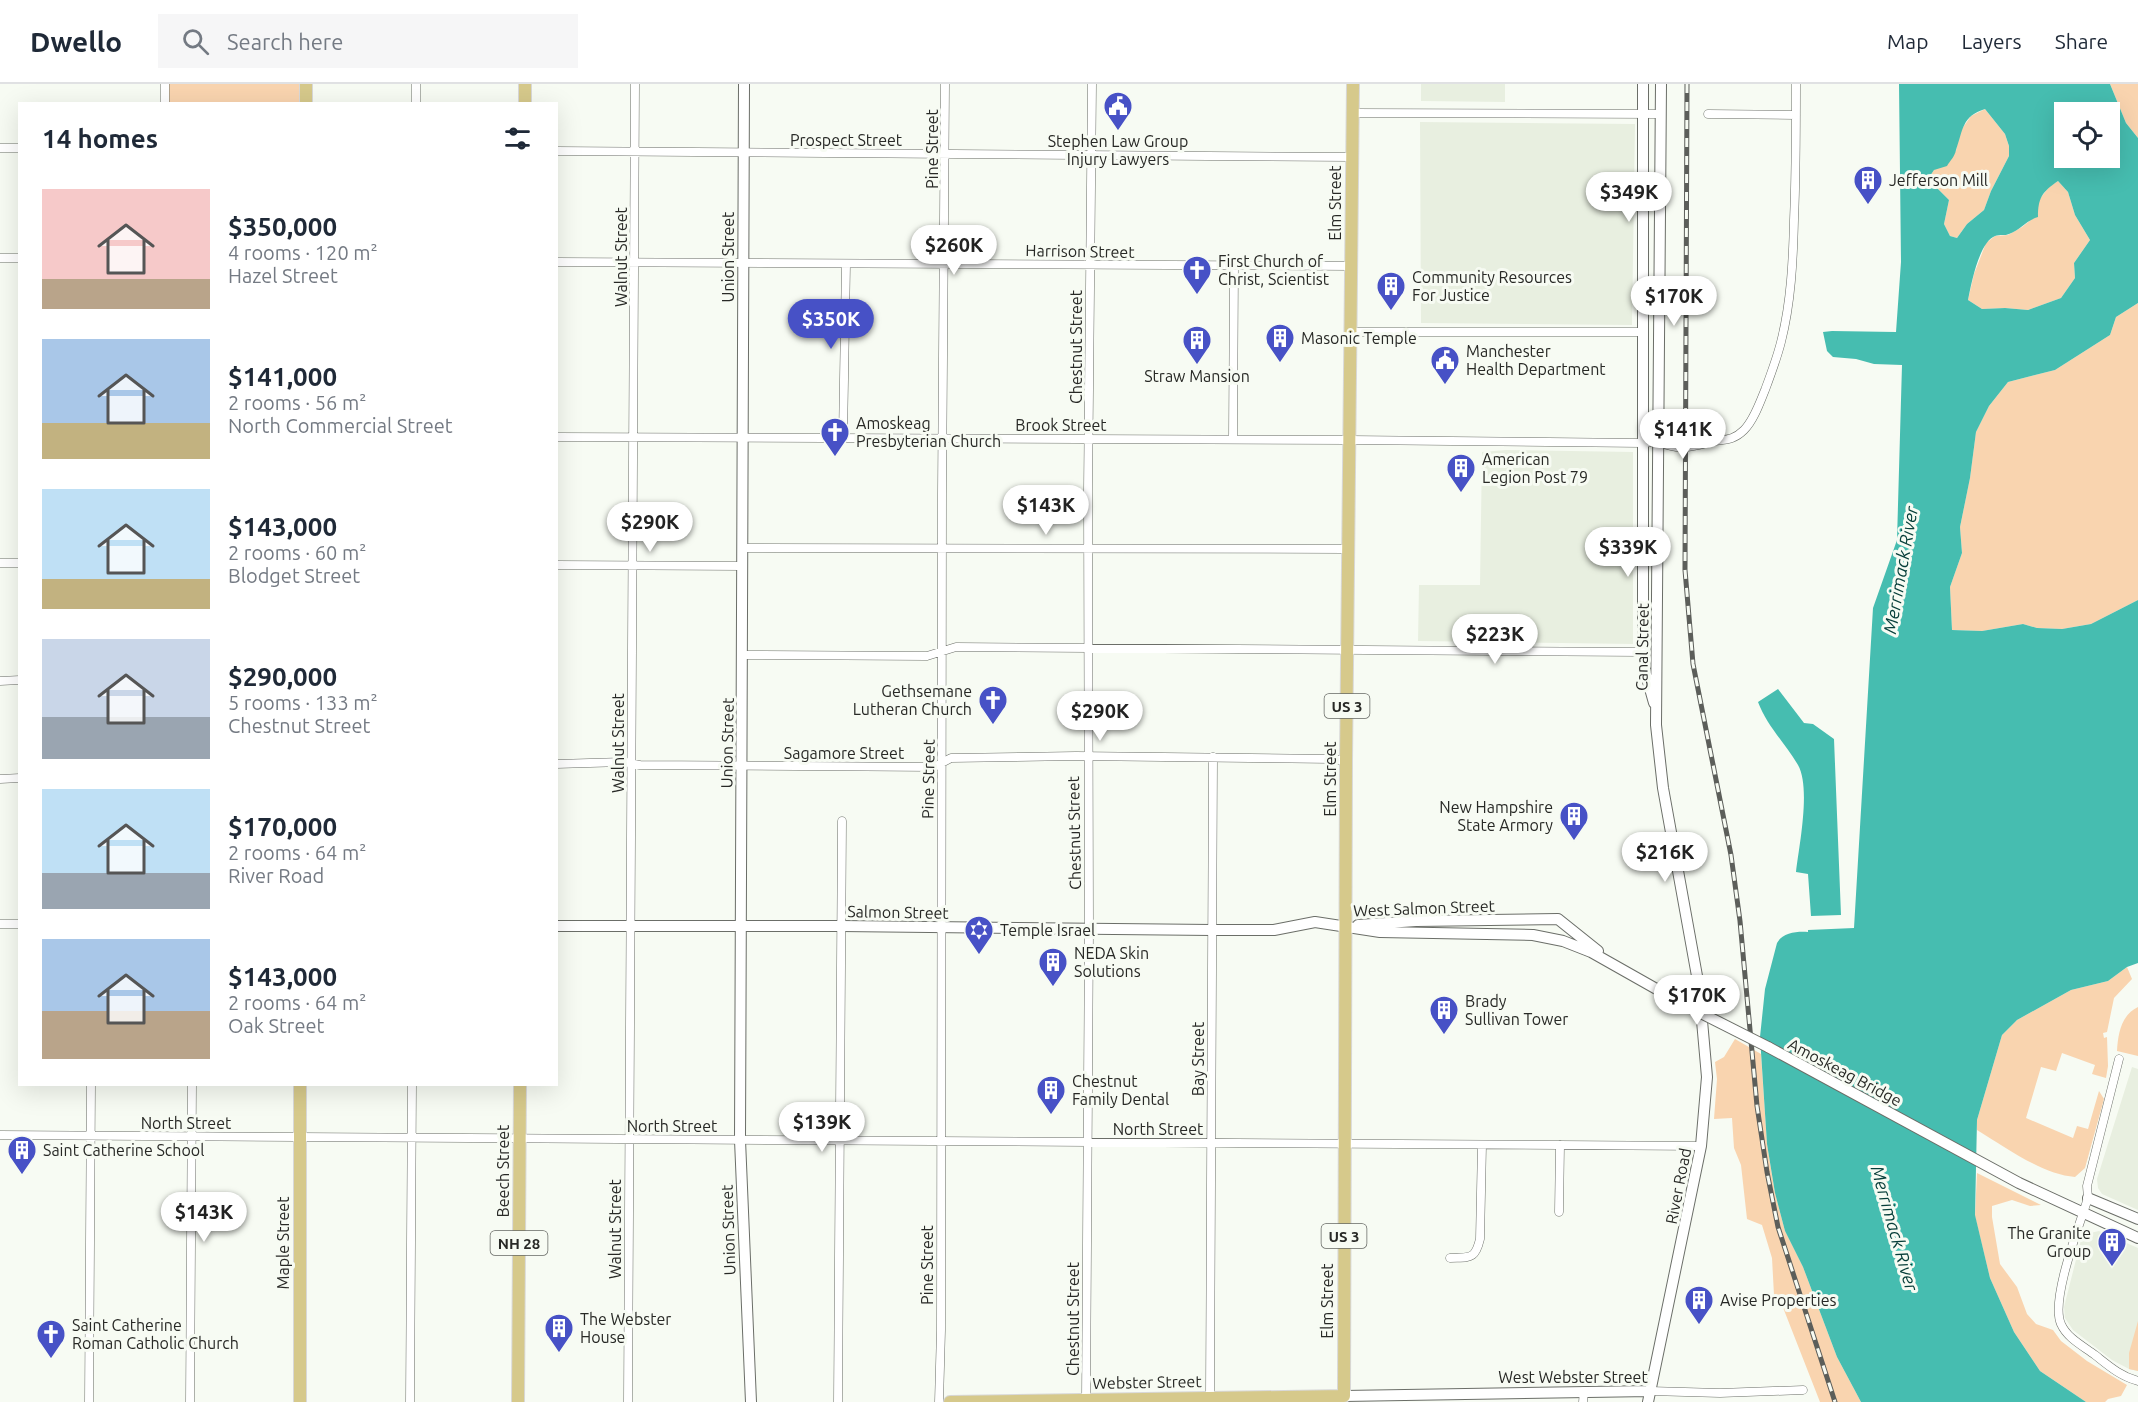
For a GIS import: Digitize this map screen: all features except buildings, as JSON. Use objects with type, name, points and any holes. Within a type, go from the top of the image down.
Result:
[{"type":"main road","points":[[306,84],[306,102]]},
{"type":"main road","points":[[525,84],[525,102]]},
{"type":"main road","name":"Elm Street","points":[[1344,1399],[1346,761],[1353,84]]},
{"type":"main road","name":"Maple Street","points":[[300,1086],[300,1402]]},
{"type":"main road","name":"Beech Street","points":[[518,1402],[520,1086]]},
{"type":"main road","name":"Webster Street","points":[[950,1402],[1210,1398],[1344,1399]]},
{"type":"street","points":[[165,84],[165,102]]},
{"type":"street","points":[[416,84],[416,102]]},
{"type":"street","name":"Walnut Street","points":[[628,1402],[635,84]]},
{"type":"street","name":"Union Street","points":[[744,84],[740,1140],[751,1402]]},
{"type":"street","name":"Pine Street","points":[[939,1402],[945,84]]},
{"type":"street","name":"Chestnut Street","points":[[1086,1401],[1089,929],[1087,648],[1092,84]]},
{"type":"street","name":"Canal Street","points":[[1643,84],[1642,652],[1655,706],[1663,788],[1696,973]]},
{"type":"street","name":"Canal Street","points":[[1655,706],[1658,676],[1660,84]]},
{"type":"street","points":[[1708,114],[1796,115],[1796,84]]},
{"type":"street","points":[[1352,113],[1660,114]]},
{"type":"street","name":"Brook Street","points":[[558,436],[1642,443],[1659,442],[1670,437],[1696,436],[1708,442],[1723,441],[1732,438],[1746,428],[1761,399],[1781,344],[1787,315],[1793,251],[1796,115]]},
{"type":"street","points":[[0,148],[18,148]]},
{"type":"street","name":"Prospect Street","points":[[558,151],[1352,157]]},
{"type":"street","points":[[0,258],[18,258]]},
{"type":"street","name":"Harrison Street","points":[[558,262],[1351,266]]},
{"type":"street","points":[[843,437],[846,264]]},
{"type":"street","points":[[1233,439],[1234,266]]},
{"type":"street","points":[[1350,332],[1644,332]]},
{"type":"street","points":[[743,548],[1348,549]]},
{"type":"street","points":[[0,563],[18,563]]},
{"type":"street","points":[[558,566],[743,566]]},
{"type":"street","points":[[742,655],[927,656],[956,647],[1642,652]]},
{"type":"street","points":[[0,681],[18,680]]},
{"type":"street","name":"Sagamore Street","points":[[558,764],[934,767],[951,758],[1087,756],[1346,761]]},
{"type":"street","name":"Bay Street","points":[[1210,1398],[1213,757]]},
{"type":"street","points":[[0,778],[18,778]]},
{"type":"street","points":[[838,1402],[842,821]]},
{"type":"street","name":"West Salmon Street","points":[[1346,926],[1416,921],[1558,919],[1620,969]]},
{"type":"street","name":"Salmon Street","points":[[558,926],[1274,930],[1315,922],[1346,926]]},
{"type":"street","points":[[0,924],[18,924]]},
{"type":"street","name":"West Salmon Street","points":[[1346,926],[1380,932],[1540,936],[1576,946],[1683,1004]]},
{"type":"street","name":"River Road","points":[[1649,1397],[1701,1146],[1707,1077],[1696,973]]},
{"type":"street","name":"Amoskeag Bridge","points":[[1683,1004],[1723,1023],[1992,1168],[2138,1238]]},
{"type":"street","points":[[2119,1059],[2087,1186],[2088,1198],[2061,1290],[2058,1310],[2061,1324],[2071,1337],[2110,1368],[2138,1381]]},
{"type":"street","points":[[90,1402],[91,1086]]},
{"type":"street","points":[[190,1402],[192,1086]]},
{"type":"street","points":[[410,1402],[412,1086]]},
{"type":"street","name":"North Street","points":[[0,1136],[1701,1146]]},
{"type":"street","points":[[1450,1258],[1472,1256],[1476,1254],[1478,1248],[1482,1145]]},
{"type":"street","points":[[1558,1212],[1560,1145]]},
{"type":"street","points":[[2088,1198],[2138,1219]]},
{"type":"street","name":"West Webster Street","points":[[1344,1399],[1649,1397],[1803,1390]]},
{"type":"shaded area","points":[[165,84],[306,84],[306,102],[165,102]]},
{"type":"shaded area","points":[[1421,84],[1505,84],[1505,102],[1421,101]]},
{"type":"shaded area","points":[[2110,84],[2138,84],[2138,138],[2126,123],[2120,102],[2117,102]]},
{"type":"shaded area","points":[[1985,109],[2005,134],[2009,156],[1984,210],[1967,224],[1957,238],[1950,236],[1944,224],[1949,200],[1928,179],[1934,170],[1956,151],[1959,133],[1971,116]]},
{"type":"shaded area","points":[[1420,122],[1635,124],[1632,325],[1421,323]]},
{"type":"shaded area","points":[[2058,181],[2068,192],[2075,215],[2090,240],[2074,263],[2075,278],[2061,298],[2028,310],[1982,309],[1968,300],[1974,274],[1986,243],[1995,236],[2008,235],[2032,219],[2038,201],[2049,187]]},
{"type":"shaded area","points":[[2138,303],[2138,600],[2091,624],[2062,629],[2037,628],[2023,624],[1982,631],[1952,630],[1950,587],[1962,553],[1960,527],[1976,432],[1989,406],[2008,382],[2055,370],[2110,335],[2116,317]]},
{"type":"shaded area","points":[[1506,450],[1633,452],[1633,644],[1418,641],[1419,585],[1480,585],[1482,452]]},
{"type":"shaded area","points":[[2127,967],[2132,979],[2114,998],[2107,1032],[2103,1033],[2104,1038],[2107,1037],[2106,1078],[2092,1074],[2095,1065],[2062,1053],[2056,1071],[2041,1067],[2026,1118],[2073,1138],[2077,1126],[2088,1129],[2099,1091],[2104,1099],[2085,1168],[2075,1177],[2050,1171],[2024,1159],[1977,1130],[1977,1120],[2002,1035],[2017,1020],[2071,990],[2108,981]]},
{"type":"shaded area","points":[[2138,1007],[2138,1056],[2117,1051],[2124,1020],[2132,1010]]},
{"type":"shaded area","points":[[1735,1039],[1761,1054],[1767,1144],[1775,1193],[1785,1231],[1803,1267],[1837,1357],[1861,1402],[1820,1402],[1782,1305],[1774,1295],[1772,1258],[1762,1225],[1747,1219],[1741,1165],[1734,1148],[1732,1118],[1714,1119],[1717,1079],[1715,1062],[1724,1057]]},
{"type":"shaded area","points":[[2132,1067],[2138,1069],[2138,1210],[2102,1194],[2098,1188],[2097,1179]]},
{"type":"shaded area","points":[[1977,1173],[2041,1205],[2030,1206],[2012,1200],[1992,1206],[2000,1264],[2017,1287],[2027,1314],[2036,1324],[2053,1330],[2061,1341],[2087,1361],[2127,1385],[2121,1396],[2105,1402],[2086,1402],[2040,1371],[2014,1332],[1990,1278],[1975,1216]]},
{"type":"shaded area","points":[[2099,1231],[2138,1248],[2138,1371],[2112,1360],[2073,1330],[2065,1318],[2064,1307],[2081,1240],[2086,1234]]},
{"type":"shaded area","points":[[2138,1321],[2138,1371],[2129,1369],[2129,1353]]},
{"type":"water","name":"Merrimack River","points":[[1899,84],[2110,84],[2117,102],[2054,102],[2054,168],[2120,168],[2120,108],[2126,123],[2138,138],[2138,303],[2116,317],[2110,335],[2055,370],[2008,382],[1989,406],[1976,432],[1960,527],[1962,553],[1950,587],[1952,630],[1982,631],[2023,624],[2037,628],[2062,629],[2091,624],[2138,600],[2138,963],[2127,967],[2108,981],[2071,990],[2017,1020],[2002,1035],[1977,1120],[1975,1215],[1990,1278],[2014,1332],[2040,1371],[2086,1402],[1861,1402],[1837,1357],[1803,1267],[1785,1231],[1775,1193],[1767,1144],[1760,1037],[1765,989],[1777,943],[1782,937],[1795,932],[1808,932],[1808,930],[1854,928],[1873,608],[1897,540],[1902,365],[1874,364],[1856,359],[1833,357],[1827,351],[1823,332],[1896,332],[1901,262]],"holes":[[[1985,109],[2005,134],[2009,156],[1984,210],[1967,224],[1957,238],[1950,236],[1944,224],[1949,200],[1928,179],[1934,170],[1947,166],[1955,154],[1964,125],[1977,112]],[[2058,181],[2068,192],[2075,215],[2090,240],[2074,263],[2075,278],[2061,298],[2028,310],[1982,309],[1968,300],[1984,246],[1995,236],[2009,234],[2038,217],[2040,200],[2045,192]]]},
{"type":"water","points":[[1778,689],[1804,723],[1813,724],[1834,739],[1841,915],[1811,916],[1808,874],[1796,872],[1804,802],[1802,775],[1798,765],[1766,719],[1758,702]]},
{"type":"railway","points":[[1687,84],[1685,570],[1693,664],[1731,855],[1740,921],[1757,1106],[1767,1172],[1778,1227],[1835,1402]]},
{"type":"place","name":"Stephen Law Group Injury Lawyers","points":[[1118,132]]},
{"type":"place","name":"Jefferson Mill","points":[[1868,206]]},
{"type":"place","name":"First Church of Christ, Scientist","points":[[1197,296]]},
{"type":"place","name":"Community Resources For Justice","points":[[1391,312]]},
{"type":"place","name":"Masonic Temple","points":[[1280,364]]},
{"type":"place","name":"Straw Mansion","points":[[1197,366]]},
{"type":"place","name":"Manchester Health Department","points":[[1445,386]]},
{"type":"place","name":"Amoskeag Presbyterian Church","points":[[835,458]]},
{"type":"place","name":"American Legion Post 79","points":[[1461,494]]},
{"type":"place","name":"Gethsemane Lutheran Church","points":[[993,726]]},
{"type":"place","name":"New Hampshire State Armory","points":[[1574,842]]},
{"type":"place","name":"Temple Israel","points":[[979,956]]},
{"type":"place","name":"NEDA Skin Solutions","points":[[1053,988]]},
{"type":"place","name":"Brady Sullivan Tower","points":[[1444,1036]]},
{"type":"place","name":"Chestnut Family Dental","points":[[1051,1116]]},
{"type":"place","name":"Saint Catherine School","points":[[22,1176]]},
{"type":"place","name":"The Granite Group","points":[[2112,1268]]},
{"type":"place","name":"Avise Properties","points":[[1699,1326]]},
{"type":"place","name":"The Webster House","points":[[559,1354]]},
{"type":"place","name":"Saint Catherine Roman Catholic Church","points":[[51,1360]]}]
